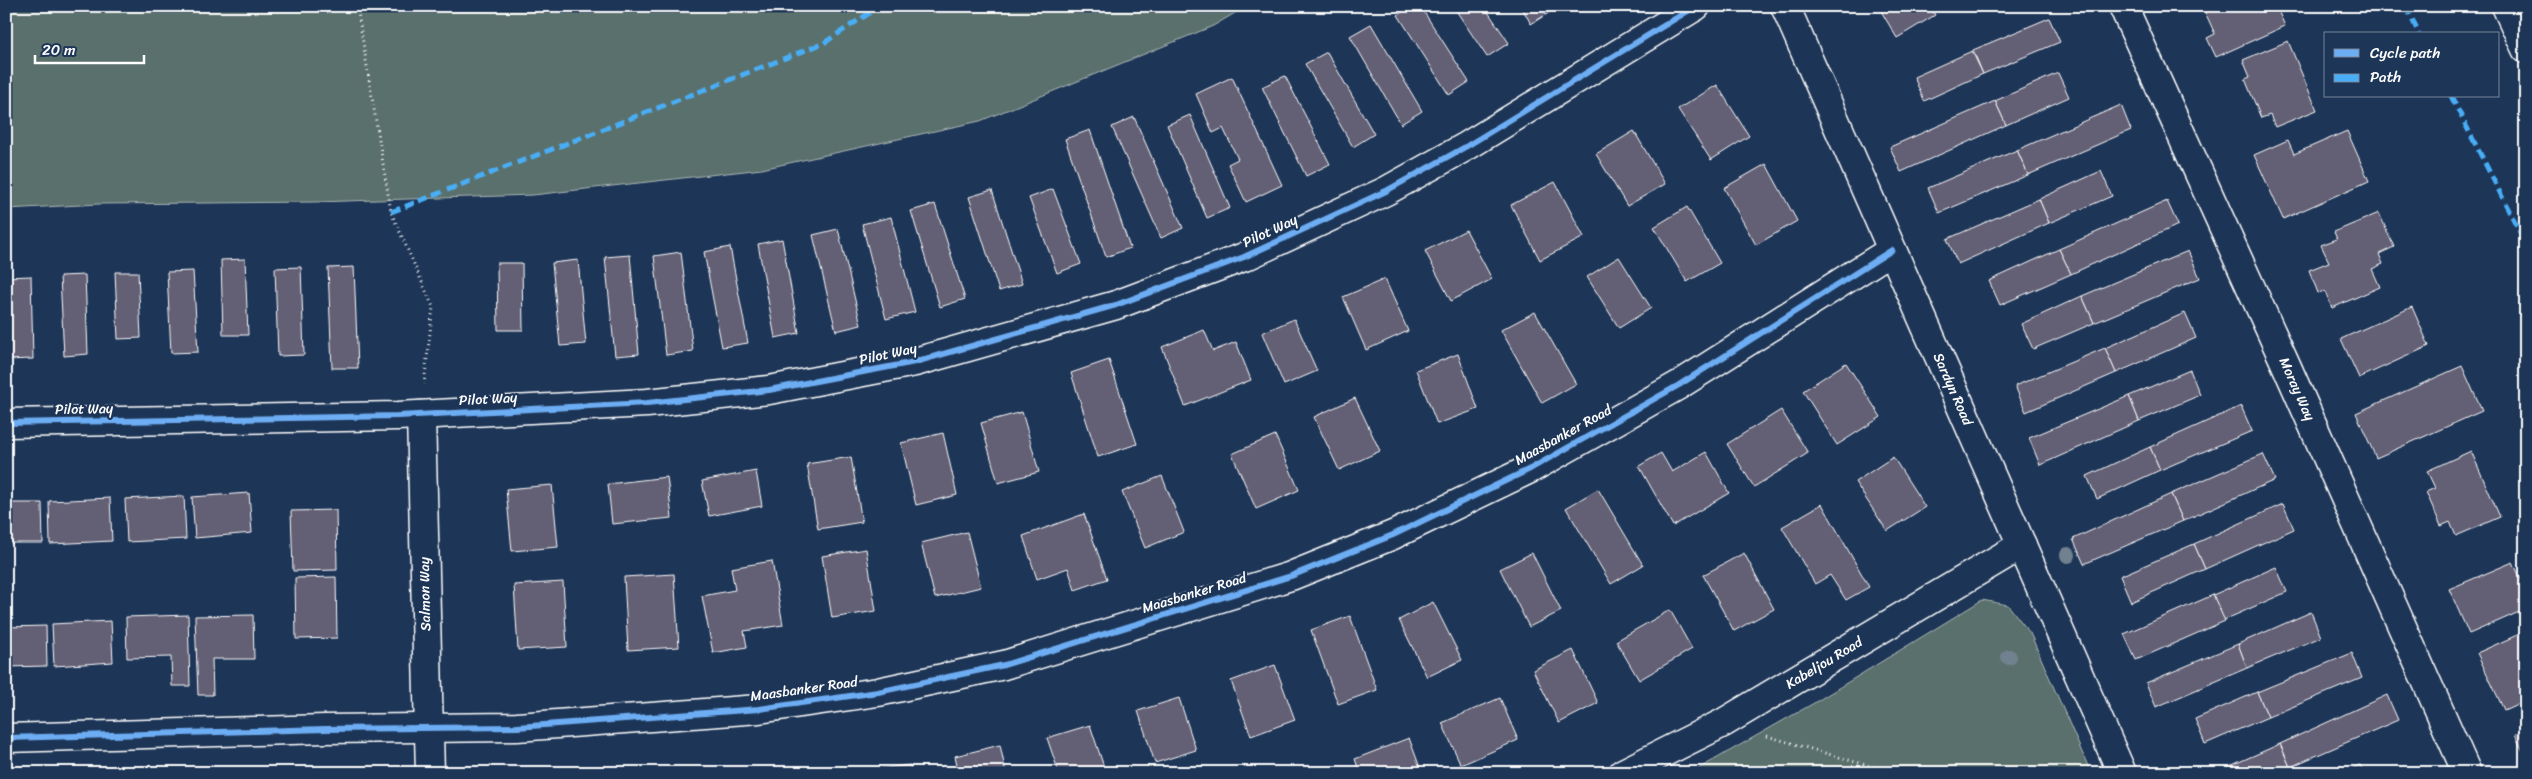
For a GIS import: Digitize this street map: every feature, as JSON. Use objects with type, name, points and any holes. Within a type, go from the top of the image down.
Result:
[{"type":"street","name":"Pilot Way","points":[[6,422],[420,415],[647,403],[769,390],[915,362],[1116,305],[1244,257],[1386,191],[1466,146],[1696,6]]},
{"type":"street","name":"Sardyn Road","points":[[1784,6],[2122,773]]},
{"type":"street","name":"Moray Way","points":[[2123,6],[2287,367],[2467,773]]},
{"type":"street","points":[[2506,6],[2526,49]]},
{"type":"street","name":"Maasbanker Road","points":[[429,729],[517,727],[759,709],[878,692],[1004,665],[1291,576],[1393,534],[1530,469],[1679,385],[1892,250]]},
{"type":"street","name":"Salmon Way","points":[[420,415],[430,773]]},
{"type":"street","name":"Kabeljou Road","points":[[1623,773],[1723,724],[2022,545]]},
{"type":"street","points":[[6,738],[325,729],[429,729]]},
{"type":"path","points":[[357,6],[390,212],[433,307],[420,415]]},
{"type":"path","points":[[1723,724],[1893,773]]},
{"type":"green space","points":[[6,6],[1247,6],[1213,26],[980,121],[762,169],[533,195],[315,202],[99,204],[6,209]]},
{"type":"green space","points":[[1982,600],[2008,605],[2030,633],[2091,773],[1691,773],[1814,703]]},
{"type":"building","points":[[1411,6],[1420,6],[1469,82],[1449,95],[1398,15]]},
{"type":"building","points":[[1453,6],[1484,6],[1509,43],[1487,57]]},
{"type":"building","points":[[1521,6],[1547,6],[1550,12],[1531,24]]},
{"type":"building","points":[[1878,6],[1930,6],[1935,15],[1897,38]]},
{"type":"building","points":[[2213,6],[2276,6],[2285,26],[2216,57],[2207,38],[2215,34],[2204,10]]},
{"type":"building","points":[[2049,18],[2060,42],[1983,74],[1973,50]]},
{"type":"building","points":[[1371,24],[1422,111],[1401,124],[1350,36]]},
{"type":"building","points":[[2288,41],[2317,110],[2275,127],[2270,115],[2261,118],[2245,79],[2250,77],[2243,60]]},
{"type":"building","points":[[1972,51],[1983,74],[1924,101],[1914,77]]},
{"type":"building","points":[[1327,52],[1374,134],[1353,147],[1305,64]]},
{"type":"building","points":[[2058,73],[2069,97],[2006,125],[1995,101]]},
{"type":"building","points":[[1285,76],[1330,164],[1306,176],[1262,87]]},
{"type":"building","points":[[1232,77],[1282,185],[1246,202],[1228,164],[1238,159],[1223,128],[1213,133],[1196,94]]},
{"type":"building","points":[[1717,85],[1749,136],[1711,160],[1678,109]]},
{"type":"building","points":[[1995,101],[2006,125],[1901,172],[1890,147]]},
{"type":"building","points":[[2121,105],[2131,130],[2028,175],[2017,150]]},
{"type":"building","points":[[1190,115],[1230,208],[1207,218],[1167,125]]},
{"type":"building","points":[[1134,117],[1183,228],[1161,238],[1112,127]]},
{"type":"building","points":[[1090,130],[1130,248],[1106,257],[1065,139]]},
{"type":"building","points":[[1634,131],[1665,184],[1627,206],[1596,154]]},
{"type":"building","points":[[2347,131],[2369,181],[2283,219],[2254,155],[2288,140],[2294,154]]},
{"type":"building","points":[[2017,150],[2028,175],[1939,213],[1928,188]]},
{"type":"building","points":[[1766,164],[1797,221],[1756,245],[1724,188]]},
{"type":"building","points":[[2101,171],[2112,196],[2049,223],[2039,199]]},
{"type":"building","points":[[1555,182],[1584,237],[1540,260],[1511,205]]},
{"type":"building","points":[[1053,189],[1081,264],[1057,273],[1029,198]]},
{"type":"building","points":[[992,190],[1022,284],[999,291],[969,197]]},
{"type":"building","points":[[2039,199],[2049,223],[1958,264],[1947,239]]},
{"type":"building","points":[[2167,201],[2178,225],[2071,274],[2059,249]]},
{"type":"building","points":[[935,204],[965,299],[940,307],[911,211]]},
{"type":"building","points":[[1687,207],[1720,263],[1687,282],[1654,227]]},
{"type":"building","points":[[2379,213],[2394,247],[2379,254],[2383,264],[2372,269],[2380,287],[2332,308],[2325,291],[2318,293],[2309,270],[2329,262],[2321,245],[2337,239],[2334,232]]},
{"type":"building","points":[[891,217],[915,312],[886,319],[862,224]]},
{"type":"building","points":[[838,229],[861,325],[836,331],[813,235]]},
{"type":"building","points":[[1466,230],[1492,279],[1451,301],[1425,251]]},
{"type":"building","points":[[782,239],[799,333],[775,338],[758,244]]},
{"type":"building","points":[[730,247],[748,343],[722,347],[704,252]]},
{"type":"building","points":[[2059,249],[2071,274],[2000,305],[1989,281]]},
{"type":"building","points":[[2188,251],[2200,278],[2094,323],[2082,296]]},
{"type":"building","points":[[681,252],[693,351],[666,355],[654,256]]},
{"type":"building","points":[[630,255],[639,354],[615,356],[605,257]]},
{"type":"building","points":[[1619,257],[1651,308],[1619,328],[1587,277]]},
{"type":"building","points":[[245,259],[248,335],[223,335],[221,260]]},
{"type":"building","points":[[578,260],[586,344],[560,346],[552,263]]},
{"type":"building","points":[[497,263],[522,263],[523,330],[498,330]]},
{"type":"building","points":[[301,267],[304,355],[278,356],[275,268]]},
{"type":"building","points":[[354,267],[358,368],[332,368],[328,268]]},
{"type":"building","points":[[193,271],[198,352],[171,353],[167,272]]},
{"type":"building","points":[[115,272],[138,272],[141,338],[118,339]]},
{"type":"building","points":[[85,275],[88,354],[64,356],[60,276]]},
{"type":"building","points":[[31,276],[33,359],[6,360],[6,277]]},
{"type":"building","points":[[1385,279],[1408,331],[1366,350],[1343,297]]},
{"type":"building","points":[[2082,296],[2094,323],[2033,349],[2021,324]]},
{"type":"building","points":[[2412,307],[2429,346],[2359,378],[2341,339]]},
{"type":"building","points":[[1535,312],[1576,384],[1542,403],[1501,330]]},
{"type":"building","points":[[2185,313],[2196,338],[2116,373],[2105,348]]},
{"type":"building","points":[[1294,319],[1317,371],[1284,385],[1262,333]]},
{"type":"building","points":[[1204,330],[1213,351],[1236,342],[1251,380],[1185,406],[1162,347]]},
{"type":"building","points":[[2105,348],[2116,373],[2026,412],[2015,386]]},
{"type":"building","points":[[1458,354],[1478,409],[1437,424],[1416,370]]},
{"type":"building","points":[[1109,360],[1137,444],[1098,457],[1071,373]]},
{"type":"building","points":[[1846,363],[1881,417],[1837,445],[1803,391]]},
{"type":"building","points":[[2462,366],[2482,411],[2376,458],[2356,413]]},
{"type":"building","points":[[2190,370],[2200,395],[2139,421],[2129,396]]},
{"type":"building","points":[[2129,396],[2139,421],[2040,465],[2029,438]]},
{"type":"building","points":[[1355,398],[1380,451],[1339,470],[1314,417]]},
{"type":"building","points":[[2241,406],[2252,431],[2160,470],[2150,447]]},
{"type":"building","points":[[1781,410],[1808,453],[1754,487],[1727,444]]},
{"type":"building","points":[[1022,412],[1039,472],[998,483],[981,423]]},
{"type":"building","points":[[943,433],[957,495],[916,505],[901,443]]},
{"type":"building","points":[[1275,435],[1299,490],[1256,509],[1232,454]]},
{"type":"building","points":[[2150,447],[2160,470],[2097,499],[2087,476]]},
{"type":"building","points":[[2471,451],[2500,517],[2456,536],[2450,522],[2441,526],[2426,492],[2435,488],[2427,471]]},
{"type":"building","points":[[1706,452],[1729,493],[1673,526],[1639,466],[1661,453],[1672,472]]},
{"type":"building","points":[[2263,454],[2275,480],[2183,521],[2171,494]]},
{"type":"building","points":[[851,457],[862,522],[818,529],[807,464]]},
{"type":"building","points":[[1893,457],[1925,507],[1887,531],[1855,482]]},
{"type":"building","points":[[756,471],[762,506],[709,516],[702,481]]},
{"type":"building","points":[[1162,476],[1184,532],[1145,548],[1122,492]]},
{"type":"building","points":[[667,477],[672,518],[612,524],[608,484]]},
{"type":"building","points":[[552,485],[558,547],[512,551],[506,489]]},
{"type":"building","points":[[1598,489],[1643,565],[1611,584],[1566,508]]},
{"type":"building","points":[[249,493],[252,533],[195,538],[192,497]]},
{"type":"building","points":[[2171,494],[2183,521],[2084,564],[2073,539]]},
{"type":"building","points":[[184,496],[186,539],[127,542],[125,499]]},
{"type":"building","points":[[110,498],[112,541],[50,544],[49,501]]},
{"type":"building","points":[[6,503],[42,503],[43,543],[6,543]]},
{"type":"building","points":[[1822,504],[1869,587],[1846,600],[1830,575],[1815,584],[1782,527]]},
{"type":"building","points":[[2283,504],[2294,529],[2205,569],[2194,544]]},
{"type":"building","points":[[336,510],[337,570],[293,571],[291,511]]},
{"type":"building","points":[[1084,514],[1107,579],[1075,590],[1068,568],[1037,579],[1023,536]]},
{"type":"building","points":[[967,532],[981,587],[935,598],[921,543]]},
{"type":"building","points":[[2194,544],[2205,569],[2131,602],[2120,576]]},
{"type":"building","points":[[866,549],[876,611],[832,618],[822,556]]},
{"type":"building","points":[[1532,553],[1561,611],[1529,627],[1500,569]]},
{"type":"building","points":[[1744,553],[1774,609],[1734,631],[1703,575]]},
{"type":"building","points":[[772,561],[783,625],[744,631],[747,647],[713,653],[702,596],[735,590],[731,568]]},
{"type":"building","points":[[2513,562],[2526,590],[2526,609],[2469,634],[2449,589]]},
{"type":"building","points":[[2276,567],[2287,592],[2224,620],[2213,595]]},
{"type":"building","points":[[674,574],[679,647],[628,650],[624,577]]},
{"type":"building","points":[[336,577],[337,638],[296,639],[295,578]]},
{"type":"building","points":[[563,582],[567,647],[518,650],[514,585]]},
{"type":"building","points":[[2213,595],[2225,621],[2136,660],[2124,634]]},
{"type":"building","points":[[1433,602],[1462,660],[1427,677],[1399,620]]},
{"type":"building","points":[[1670,610],[1692,649],[1639,680],[1616,641]]},
{"type":"building","points":[[2311,612],[2321,637],[2247,668],[2238,644]]},
{"type":"building","points":[[188,615],[190,686],[172,686],[171,657],[127,658],[126,617]]},
{"type":"building","points":[[253,615],[254,659],[212,659],[213,695],[198,695],[195,616]]},
{"type":"building","points":[[1350,616],[1377,690],[1338,704],[1311,630]]},
{"type":"building","points":[[111,621],[113,662],[54,666],[52,624]]},
{"type":"building","points":[[46,626],[47,666],[6,667],[6,627]]},
{"type":"building","points":[[2526,631],[2526,700],[2504,710],[2477,653]]},
{"type":"building","points":[[2238,644],[2247,668],[2156,707],[2146,683]]},
{"type":"building","points":[[1573,650],[1598,703],[1559,723],[1533,670]]},
{"type":"building","points":[[2352,653],[2362,678],[2268,717],[2257,692]]},
{"type":"building","points":[[1275,665],[1295,720],[1251,736],[1231,681]]},
{"type":"building","points":[[2257,692],[2268,717],[2205,744],[2195,719]]},
{"type":"building","points":[[2387,695],[2398,720],[2290,767],[2280,744]]},
{"type":"building","points":[[1179,698],[1196,750],[1155,763],[1138,711]]},
{"type":"building","points":[[1500,698],[1518,740],[1461,765],[1442,723]]},
{"type":"building","points":[[1090,725],[1106,773],[1059,773],[1047,738]]},
{"type":"building","points":[[2526,730],[2526,757],[2515,735]]},
{"type":"building","points":[[1409,738],[1422,773],[1360,773],[1355,759]]},
{"type":"building","points":[[2280,744],[2290,767],[2278,773],[2214,773]]},
{"type":"building","points":[[1000,745],[1006,773],[959,773],[955,756]]},
{"type":"building","points":[[910,765],[911,773],[862,773],[862,771]]},
{"type":"building","points":[[2360,765],[2364,773],[2342,773]]},
{"type":"marked path","points":[[391,212],[824,43],[880,6]]},
{"type":"marked path","points":[[2406,6],[2418,32]]},
{"type":"marked path","points":[[2452,98],[2526,244]]},
{"type":"cycle path","points":[[6,423],[398,416],[647,403],[769,390],[915,362],[1116,305],[1244,257],[1386,191],[1467,146],[1696,6]]},
{"type":"cycle path","points":[[6,738],[325,729],[517,727],[759,709],[878,692],[1004,665],[1291,576],[1393,535],[1530,469],[1679,385],[1892,250]]}]
